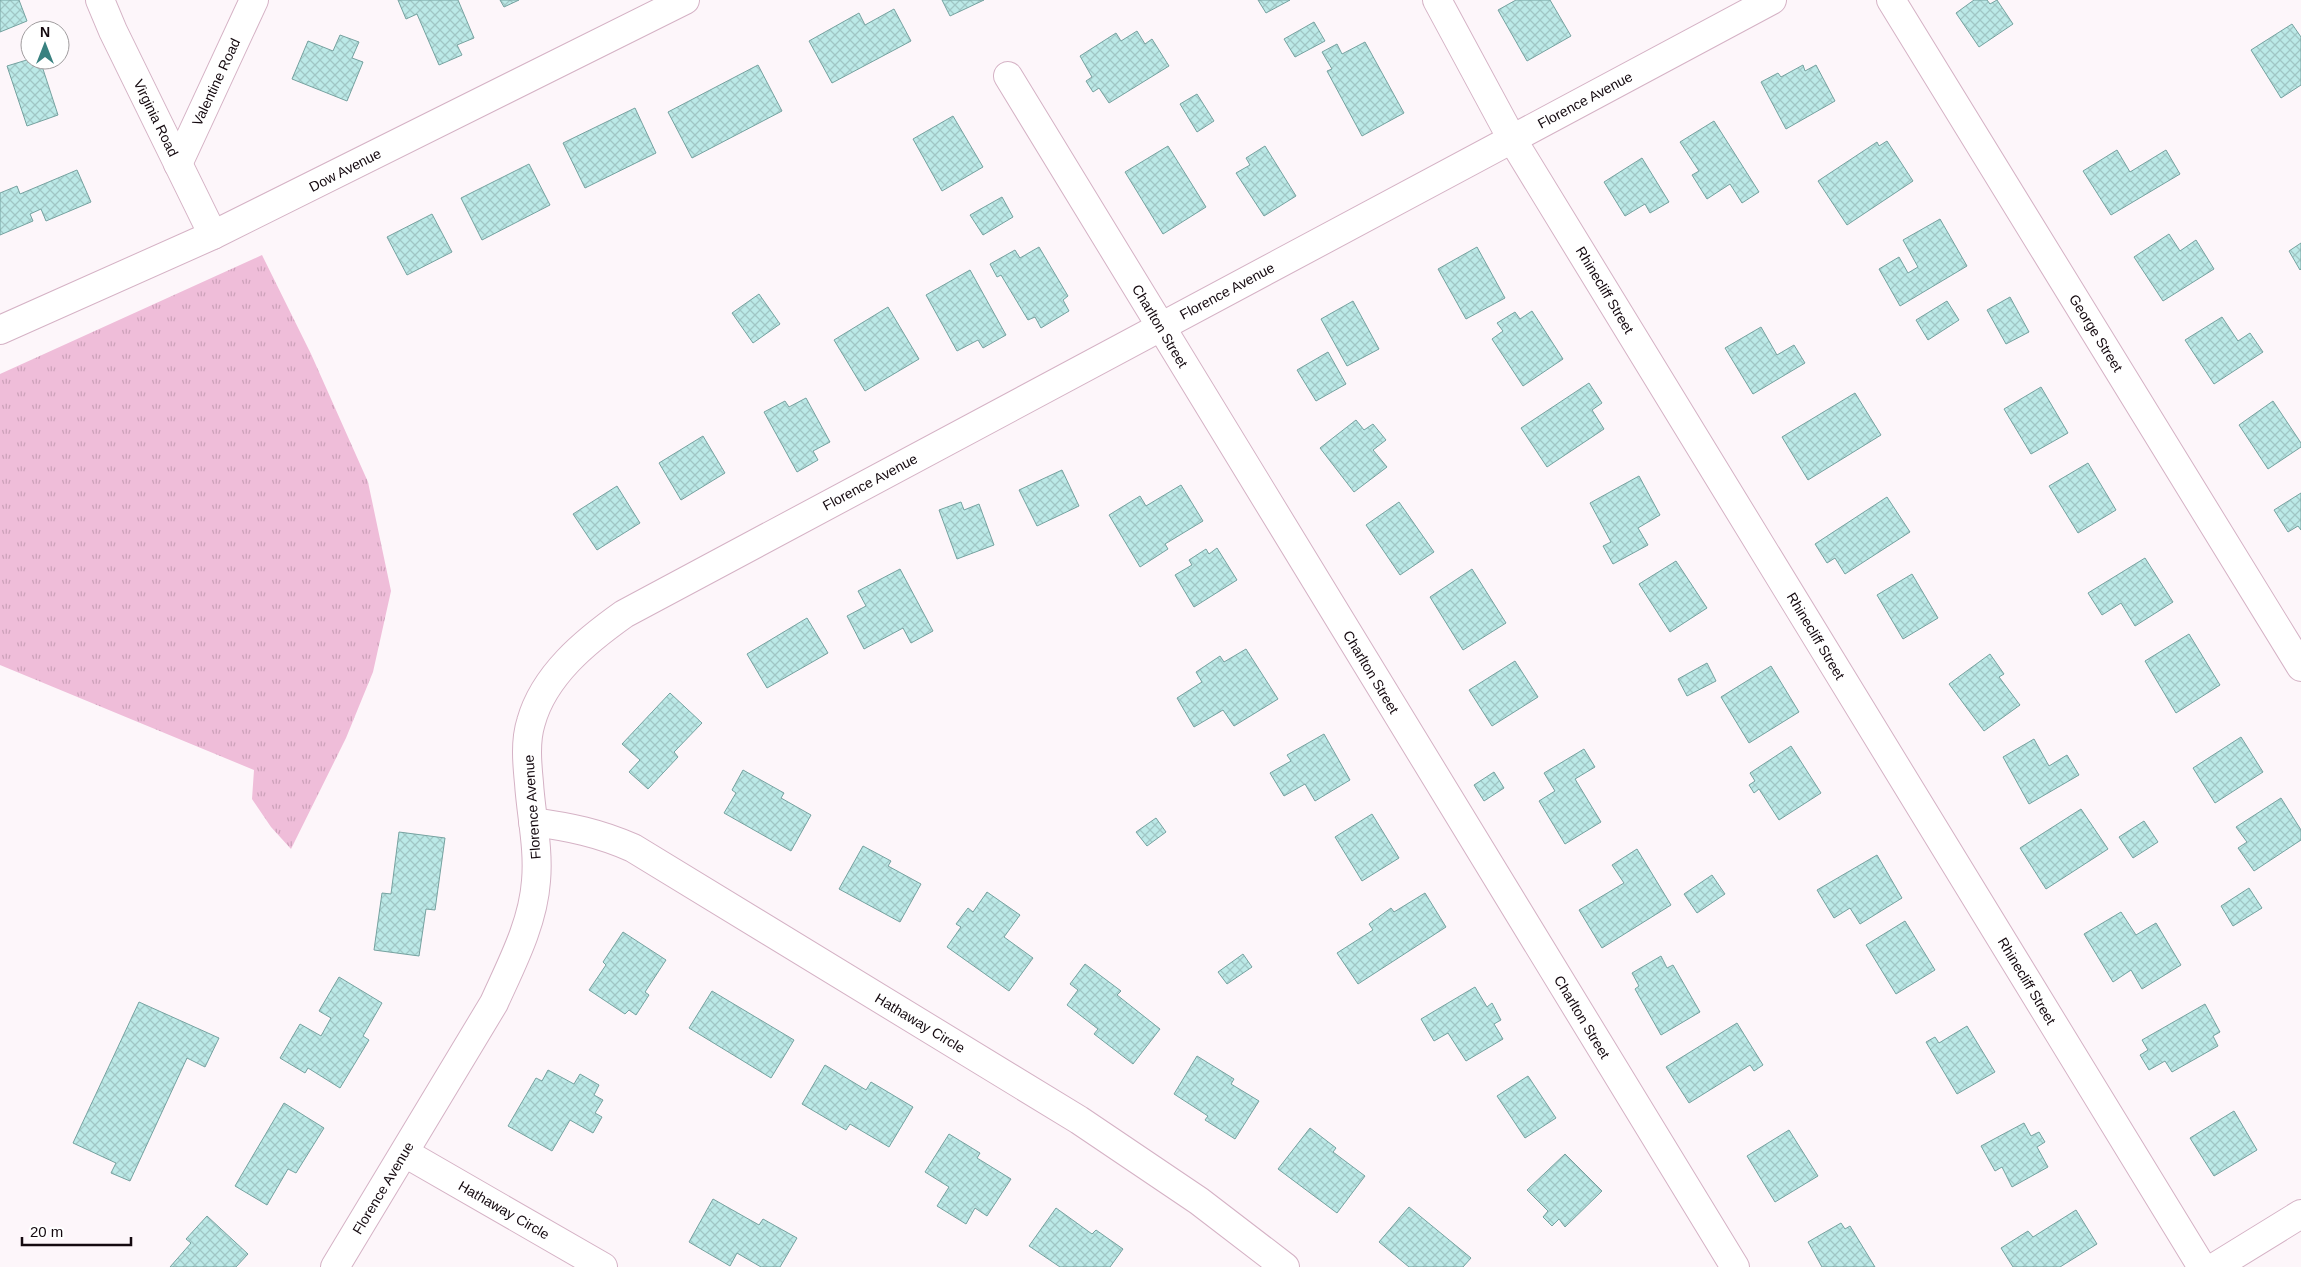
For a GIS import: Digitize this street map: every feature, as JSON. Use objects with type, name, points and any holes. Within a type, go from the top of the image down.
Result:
[{"type":"street","name":"Virginia Road","points":[[100,0],[213,235]]},
{"type":"street","name":"Valentine Road","points":[[178,164],[254,0]]},
{"type":"street","name":"Dow Avenue","points":[[0,330],[213,235],[685,0]]},
{"type":"street","name":"Rhinecliff Street","points":[[1437,0],[1512,139],[2202,1267]]},
{"type":"street","name":"Florence Avenue","points":[[335,1267],[406,1153],[494,1003],[514,958],[530,914],[536,882],[536,852],[527,743],[531,722],[540,699],[555,676],[597,633],[632,610],[1772,0]]},
{"type":"street","name":"George Street","points":[[1891,0],[2301,667]]},
{"type":"street","name":"Charlton Street","points":[[1008,76],[1735,1267]]},
{"type":"street","name":"Hathaway Circle","points":[[533,822],[570,827],[603,835],[633,848],[1079,1120],[1199,1201],[1285,1267]]},
{"type":"street","name":"Hathaway Circle","points":[[406,1153],[603,1267]]},
{"type":"street","points":[[2215,1267],[2301,1214]]},
{"type":"green space","points":[[262,255],[311,354],[368,482],[391,591],[373,672],[346,738],[291,849],[271,827],[252,799],[254,770],[0,665],[0,374]]},
{"type":"building","points":[[0,0],[19,0],[27,20],[20,20],[20,24],[0,32]]},
{"type":"building","points":[[398,0],[458,0],[474,38],[457,45],[462,55],[439,65],[417,14],[406,19]]},
{"type":"building","points":[[500,0],[519,0],[504,7]]},
{"type":"building","points":[[942,0],[984,0],[950,16]]},
{"type":"building","points":[[1258,0],[1290,0],[1266,13]]},
{"type":"building","points":[[1516,0],[1550,0],[1571,36],[1527,61],[1498,10]]},
{"type":"building","points":[[1974,0],[1987,0],[1990,4],[1997,0],[2013,24],[1979,47],[1956,13]]},
{"type":"building","points":[[894,9],[911,41],[832,83],[809,41],[859,13],[865,25]]},
{"type":"building","points":[[1314,22],[1325,41],[1295,57],[1284,39]]},
{"type":"building","points":[[2292,24],[2301,37],[2301,85],[2281,98],[2251,50]]},
{"type":"building","points":[[1137,31],[1145,44],[1152,39],[1169,66],[1109,103],[1099,88],[1093,92],[1086,81],[1092,77],[1080,56],[1116,33],[1121,41]]},
{"type":"building","points":[[340,35],[359,42],[352,58],[363,62],[347,101],[292,79],[308,41],[333,51]]},
{"type":"building","points":[[1365,42],[1404,113],[1362,136],[1327,71],[1332,69],[1322,52],[1337,44],[1342,54]]},
{"type":"building","points":[[20,62],[20,70],[43,70],[58,115],[27,126],[7,66]]},
{"type":"building","points":[[758,65],[782,111],[692,158],[668,112]]},
{"type":"building","points":[[1803,65],[1805,71],[1816,65],[1835,101],[1786,129],[1761,82],[1778,73],[1781,77]]},
{"type":"building","points":[[1197,94],[1214,121],[1197,132],[1180,104]]},
{"type":"building","points":[[635,108],[656,153],[585,188],[563,143]]},
{"type":"building","points":[[953,116],[983,167],[942,191],[913,139]]},
{"type":"building","points":[[1714,121],[1759,192],[1742,203],[1730,184],[1707,199],[1692,175],[1699,171],[1680,142]]},
{"type":"building","points":[[1887,141],[1913,181],[1847,225],[1818,181],[1877,142],[1879,146]]},
{"type":"building","points":[[1168,146],[1206,207],[1163,234],[1125,172]]},
{"type":"building","points":[[1265,146],[1296,196],[1264,216],[1236,173],[1250,165],[1246,158]]},
{"type":"building","points":[[2117,150],[2130,172],[2166,150],[2180,174],[2111,215],[2083,171]]},
{"type":"building","points":[[1642,158],[1669,202],[1650,213],[1645,204],[1625,216],[1604,182]]},
{"type":"building","points":[[529,164],[550,205],[482,240],[461,198]]},
{"type":"building","points":[[77,170],[91,202],[46,221],[41,209],[30,214],[33,221],[0,235],[0,193],[17,186],[20,194]]},
{"type":"building","points":[[1002,197],[1013,217],[983,235],[970,215]]},
{"type":"building","points":[[432,214],[452,252],[407,275],[387,237]]},
{"type":"building","points":[[1940,219],[1967,266],[1900,306],[1879,269],[1899,257],[1908,273],[1918,267],[1903,240]]},
{"type":"building","points":[[2169,234],[2180,251],[2196,240],[2214,269],[2163,301],[2134,257]]},
{"type":"building","points":[[2301,243],[2301,269],[2300,270],[2289,251]]},
{"type":"building","points":[[1039,247],[1068,296],[1063,300],[1069,311],[1041,328],[1035,317],[1028,320],[1001,275],[997,277],[990,264],[1015,250],[1020,258]]},
{"type":"building","points":[[1477,247],[1505,298],[1466,319],[1438,269]]},
{"type":"building","points":[[970,270],[1006,335],[983,348],[978,340],[957,351],[926,295]]},
{"type":"building","points":[[759,294],[780,324],[753,343],[732,313]]},
{"type":"building","points":[[2010,297],[2029,332],[2006,344],[1987,310]]},
{"type":"building","points":[[1353,301],[1379,349],[1347,366],[1321,319]]},
{"type":"building","points":[[1947,301],[1959,320],[1928,340],[1916,320]]},
{"type":"building","points":[[888,307],[919,359],[865,391],[834,340]]},
{"type":"building","points":[[1532,311],[1563,359],[1523,386],[1492,339],[1503,331],[1497,323],[1515,312],[1520,319]]},
{"type":"building","points":[[2222,317],[2238,341],[2250,333],[2263,352],[2214,384],[2185,340]]},
{"type":"building","points":[[1761,327],[1777,355],[1794,345],[1805,363],[1753,394],[1725,348]]},
{"type":"building","points":[[1328,352],[1346,384],[1316,401],[1297,370]]},
{"type":"building","points":[[1589,383],[1602,403],[1592,410],[1604,429],[1547,467],[1521,428]]},
{"type":"building","points":[[2041,387],[2068,433],[2031,454],[2004,409]]},
{"type":"building","points":[[1855,393],[1881,435],[1808,480],[1782,437]]},
{"type":"building","points":[[806,398],[830,442],[813,451],[818,460],[797,472],[764,412],[785,401],[789,407]]},
{"type":"building","points":[[2273,401],[2301,443],[2301,447],[2268,469],[2239,425]]},
{"type":"building","points":[[1356,420],[1364,430],[1373,424],[1386,440],[1373,450],[1387,467],[1354,492],[1320,448]]},
{"type":"building","points":[[703,436],[725,473],[681,500],[659,463]]},
{"type":"building","points":[[2088,463],[2116,510],[2078,533],[2049,486]]},
{"type":"building","points":[[1062,470],[1079,506],[1037,526],[1019,490]]},
{"type":"building","points":[[1639,476],[1660,515],[1638,528],[1648,545],[1613,564],[1603,546],[1611,542],[1590,503]]},
{"type":"building","points":[[1181,485],[1203,521],[1165,544],[1168,549],[1140,567],[1109,515],[1140,496],[1146,506]]},
{"type":"building","points":[[617,486],[640,523],[597,550],[573,514]]},
{"type":"building","points":[[2301,493],[2301,530],[2298,526],[2288,532],[2274,510]]},
{"type":"building","points":[[1887,497],[1910,532],[1845,574],[1835,558],[1827,563],[1815,544]]},
{"type":"building","points":[[961,502],[964,510],[979,504],[994,545],[957,559],[939,510]]},
{"type":"building","points":[[1399,502],[1434,552],[1400,575],[1366,525]]},
{"type":"building","points":[[1217,548],[1237,580],[1194,607],[1175,575],[1192,565],[1189,560],[1206,549],[1209,554]]},
{"type":"building","points":[[2145,558],[2173,602],[2135,626],[2121,603],[2102,615],[2088,593]]},
{"type":"building","points":[[1676,561],[1707,608],[1670,632],[1639,584]]},
{"type":"building","points":[[900,569],[933,631],[911,643],[903,628],[864,649],[847,616],[866,606],[858,591]]},
{"type":"building","points":[[1472,569],[1506,623],[1463,650],[1430,597]]},
{"type":"building","points":[[1912,574],[1938,618],[1903,639],[1877,595]]},
{"type":"building","points":[[807,618],[828,653],[767,688],[747,654]]},
{"type":"building","points":[[2189,634],[2220,685],[2176,713],[2145,661]]},
{"type":"building","points":[[1246,649],[1278,699],[1234,726],[1223,710],[1194,727],[1177,698],[1202,682],[1196,672],[1220,656],[1224,662]]},
{"type":"building","points":[[1990,654],[2004,674],[1999,677],[2020,705],[1984,731],[1949,684]]},
{"type":"building","points":[[1515,661],[1538,697],[1492,726],[1469,690]]},
{"type":"building","points":[[1707,663],[1716,681],[1687,696],[1678,679]]},
{"type":"building","points":[[1771,666],[1799,712],[1749,743],[1721,697]]},
{"type":"building","points":[[670,693],[702,723],[674,752],[678,757],[648,789],[629,772],[640,760],[622,744]]},
{"type":"building","points":[[1324,734],[1350,780],[1315,801],[1305,784],[1284,796],[1270,773],[1291,761],[1287,755]]},
{"type":"building","points":[[2241,737],[2263,772],[2215,803],[2193,768]]},
{"type":"building","points":[[2034,739],[2049,766],[2067,755],[2079,775],[2029,804],[2003,757]]},
{"type":"building","points":[[1791,746],[1821,793],[1779,820],[1759,789],[1754,793],[1749,785],[1755,781],[1750,773]]},
{"type":"building","points":[[1584,749],[1595,767],[1575,779],[1601,822],[1565,844],[1539,801],[1555,791],[1544,773]]},
{"type":"building","points":[[743,770],[784,793],[781,798],[811,815],[791,851],[724,813],[736,793],[732,790]]},
{"type":"building","points":[[1494,772],[1504,788],[1484,801],[1474,785]]},
{"type":"building","points":[[2281,798],[2301,830],[2301,840],[2254,871],[2238,848],[2247,842],[2236,827]]},
{"type":"building","points":[[2081,809],[2108,849],[2046,889],[2020,848]]},
{"type":"building","points":[[1372,814],[1399,858],[1362,881],[1335,837]]},
{"type":"building","points":[[1156,818],[1166,832],[1147,846],[1136,832]]},
{"type":"building","points":[[2144,821],[2158,842],[2133,858],[2119,837]]},
{"type":"building","points":[[399,832],[445,838],[435,910],[426,909],[419,956],[374,950],[382,893],[391,894]]},
{"type":"building","points":[[863,846],[891,861],[888,866],[921,884],[900,922],[839,889]]},
{"type":"building","points":[[1637,849],[1671,905],[1602,948],[1579,910],[1624,883],[1612,865]]},
{"type":"building","points":[[1877,855],[1902,898],[1860,924],[1850,908],[1834,918],[1817,890]]},
{"type":"building","points":[[1712,875],[1725,894],[1697,913],[1684,894]]},
{"type":"building","points":[[2249,888],[2262,908],[2233,926],[2221,906]]},
{"type":"building","points":[[987,892],[1020,915],[1004,937],[1033,958],[1009,991],[947,947],[961,927],[956,924],[968,908],[973,912]]},
{"type":"building","points":[[1425,893],[1446,927],[1358,984],[1337,953],[1373,930],[1369,924],[1391,908],[1394,912]]},
{"type":"building","points":[[2121,912],[2136,935],[2156,923],[2181,965],[2142,989],[2131,970],[2113,982],[2084,934]]},
{"type":"building","points":[[1905,921],[1935,970],[1896,994],[1866,945]]},
{"type":"building","points":[[623,932],[666,960],[645,992],[649,995],[636,1015],[629,1010],[625,1014],[589,990],[606,965],[603,962]]},
{"type":"building","points":[[1243,954],[1252,967],[1227,984],[1218,972]]},
{"type":"building","points":[[1661,956],[1667,968],[1673,965],[1700,1012],[1661,1035],[1635,989],[1639,986],[1632,973]]},
{"type":"building","points":[[1085,964],[1121,991],[1117,995],[1160,1029],[1133,1064],[1094,1034],[1098,1029],[1067,1005],[1078,990],[1070,984]]},
{"type":"building","points":[[339,977],[382,1003],[363,1036],[369,1040],[340,1088],[308,1068],[305,1073],[280,1058],[300,1024],[321,1036],[331,1018],[319,1011]]},
{"type":"building","points":[[1475,987],[1487,1007],[1492,1003],[1501,1020],[1494,1024],[1503,1039],[1466,1061],[1448,1033],[1434,1041],[1421,1019]]},
{"type":"building","points":[[712,991],[794,1040],[771,1078],[689,1028]]},
{"type":"building","points":[[139,1002],[219,1038],[205,1067],[187,1058],[130,1181],[111,1173],[116,1163],[73,1143]]},
{"type":"building","points":[[2205,1004],[2220,1032],[2213,1036],[2218,1046],[2172,1072],[2165,1061],[2149,1070],[2140,1055],[2148,1050],[2142,1040]]},
{"type":"building","points":[[1737,1023],[1763,1065],[1754,1071],[1750,1065],[1689,1103],[1666,1067]]},
{"type":"building","points":[[1967,1026],[1995,1072],[1957,1094],[1926,1042],[1935,1037],[1939,1043]]},
{"type":"building","points":[[1197,1056],[1234,1079],[1231,1084],[1259,1101],[1235,1139],[1205,1120],[1208,1116],[1174,1094]]},
{"type":"building","points":[[825,1065],[866,1090],[871,1082],[913,1107],[889,1147],[850,1124],[846,1130],[802,1104]]},
{"type":"building","points":[[548,1070],[574,1084],[580,1074],[599,1085],[594,1095],[603,1100],[595,1113],[602,1117],[593,1133],[570,1120],[552,1151],[508,1126],[536,1078],[542,1081]]},
{"type":"building","points":[[1528,1076],[1556,1118],[1525,1138],[1497,1096]]},
{"type":"building","points":[[284,1103],[324,1128],[296,1173],[288,1169],[267,1205],[235,1186]]},
{"type":"building","points":[[2234,1111],[2257,1150],[2214,1176],[2190,1138]]},
{"type":"building","points":[[2024,1123],[2031,1136],[2039,1132],[2045,1142],[2037,1147],[2048,1167],[2012,1187],[2002,1167],[1995,1171],[1981,1146]]},
{"type":"building","points":[[1310,1128],[1336,1148],[1333,1152],[1365,1176],[1337,1213],[1278,1169]]},
{"type":"building","points":[[1789,1130],[1818,1176],[1775,1202],[1747,1156]]},
{"type":"building","points":[[949,1134],[980,1153],[977,1158],[1011,1179],[987,1216],[975,1208],[966,1224],[937,1206],[949,1187],[925,1172]]},
{"type":"building","points":[[1565,1154],[1602,1191],[1565,1227],[1559,1219],[1552,1226],[1543,1217],[1548,1211],[1527,1190]]},
{"type":"building","points":[[713,1199],[759,1225],[763,1219],[797,1238],[780,1267],[761,1267],[737,1253],[730,1266],[689,1242]]},
{"type":"building","points":[[1409,1207],[1471,1258],[1463,1267],[1409,1267],[1379,1242]]},
{"type":"building","points":[[1056,1208],[1092,1234],[1096,1230],[1123,1249],[1110,1267],[1060,1267],[1029,1246]]},
{"type":"building","points":[[2076,1210],[2097,1244],[2060,1267],[2013,1267],[2001,1248],[2028,1231],[2033,1237]]},
{"type":"building","points":[[207,1216],[248,1254],[236,1267],[170,1267],[191,1243],[186,1239]]},
{"type":"building","points":[[1841,1223],[1845,1229],[1850,1226],[1875,1267],[1822,1267],[1808,1242]]}]
